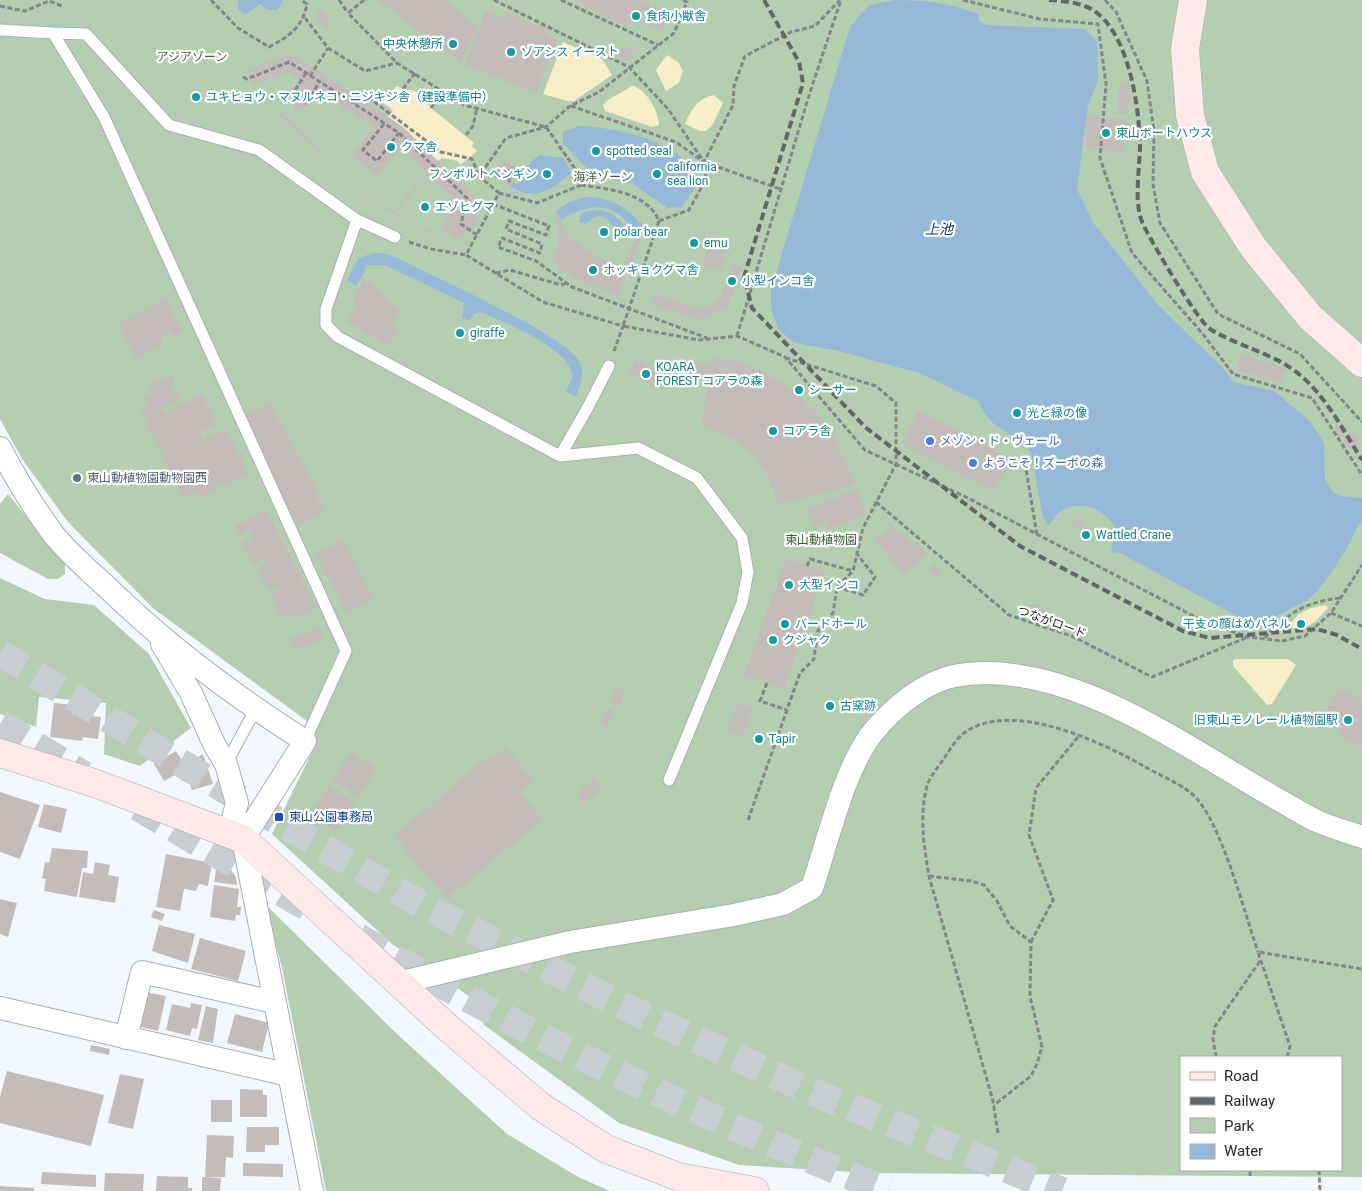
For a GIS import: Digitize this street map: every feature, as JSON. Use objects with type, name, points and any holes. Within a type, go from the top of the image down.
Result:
[{"type":"street","points":[[1193,0],[1185,49],[1190,115],[1205,172],[1253,247],[1310,316],[1362,363]]},
{"type":"street","points":[[0,448],[18,484],[56,536],[155,633],[256,710],[305,741],[236,836]]},
{"type":"street","points":[[155,633],[192,694],[215,746],[226,764],[238,803],[236,836],[290,1075],[312,1191]]},
{"type":"street","points":[[398,983],[570,942],[734,915],[783,904],[812,888],[848,778],[860,752],[874,731],[902,704],[926,688],[952,676],[976,674],[1023,676],[1063,686],[1135,716],[1319,822],[1362,837]]},
{"type":"street","points":[[0,753],[97,784],[236,836],[398,983],[540,1106],[606,1149],[679,1177],[755,1191]]},
{"type":"street","points":[[126,1038],[142,972],[274,1002]]},
{"type":"street","points":[[0,1008],[290,1075]]},
{"type":"lane","points":[[0,30],[86,34],[169,125],[259,150],[357,220],[395,237]]},
{"type":"lane","points":[[53,33],[104,117],[346,651],[305,741]]},
{"type":"lane","points":[[357,220],[326,308],[326,325],[338,337],[560,456],[638,448],[697,478],[742,538],[748,572],[742,603],[669,780]]},
{"type":"lane","points":[[560,456],[609,366]]},
{"type":"lane","points":[[226,764],[256,710]]},
{"type":"path","points":[[211,0],[238,28],[269,47],[288,38],[305,18],[307,4],[301,0]]},
{"type":"path","points":[[339,0],[348,13],[397,63],[464,105],[546,127],[576,170],[581,185]]},
{"type":"path","points":[[348,13],[364,0]]},
{"type":"path","points":[[494,0],[629,67],[668,109],[704,162],[706,179],[689,210],[659,221]]},
{"type":"path","points":[[561,0],[658,45]]},
{"type":"path","points":[[479,176],[506,138],[546,127],[570,106],[599,92],[674,33],[687,2],[683,0]]},
{"type":"path","points":[[704,162],[733,105],[734,86],[745,56],[791,32],[815,26],[841,0]]},
{"type":"path","points":[[737,336],[780,189],[841,0]]},
{"type":"path","points":[[963,0],[1040,18],[1098,24],[1106,84],[1100,158],[1132,253],[1202,332],[1233,374],[1312,398],[1362,475]]},
{"type":"path","points":[[1105,0],[1116,12],[1147,81],[1154,131],[1153,184],[1160,223],[1218,314],[1300,354],[1362,422]]},
{"type":"path","points":[[0,6],[25,11],[49,1],[64,7]]},
{"type":"path","points":[[305,18],[328,48],[365,71],[397,63]]},
{"type":"path","points":[[310,76],[328,48]]},
{"type":"path","points":[[243,77],[247,79],[289,62],[399,133],[467,198],[461,224],[477,235]]},
{"type":"path","points":[[306,73],[292,95],[307,104],[319,82]]},
{"type":"path","points":[[403,90],[414,74]]},
{"type":"path","points":[[431,108],[442,91]]},
{"type":"path","points":[[352,103],[361,92],[441,152],[472,159],[479,176],[499,193],[537,203],[581,185],[624,191],[655,212],[659,221],[609,366]]},
{"type":"path","points":[[570,106],[676,142],[704,162],[780,189]]},
{"type":"path","points":[[466,135],[473,126],[477,108]]},
{"type":"path","points":[[384,124],[363,150],[377,162],[399,133]]},
{"type":"path","points":[[479,176],[502,176]]},
{"type":"path","points":[[466,255],[499,193]]},
{"type":"path","points":[[493,204],[549,226],[546,235],[509,221],[506,229],[542,244],[540,253],[502,238],[498,247],[536,261],[567,283],[709,339]]},
{"type":"path","points":[[395,237],[431,249],[466,255],[543,302],[623,326],[699,340],[737,336],[785,357],[876,386],[896,404],[896,464],[863,528],[853,571],[837,587],[833,613],[818,632],[814,659],[800,673],[748,820]]},
{"type":"path","points":[[495,273],[510,270],[561,285],[567,283]]},
{"type":"path","points":[[785,357],[865,450],[966,497],[1205,622],[1248,637],[1282,641],[1305,636],[1331,613],[1362,565]]},
{"type":"path","points":[[1024,463],[1036,535]]},
{"type":"path","name":"つながロード","points":[[876,502],[1009,615],[1074,637],[1152,677],[1248,637]]},
{"type":"path","points":[[837,587],[863,595],[875,577],[857,554]]},
{"type":"path","points":[[808,566],[810,559],[853,571]]},
{"type":"path","points":[[1265,639],[1282,619],[1317,601],[1340,598]]},
{"type":"path","points":[[1331,613],[1362,626]]},
{"type":"path","points":[[767,683],[760,701],[787,710]]},
{"type":"path","points":[[998,1133],[994,1105],[929,876],[923,843],[924,804],[928,785],[958,739],[967,731],[994,722],[1028,721],[1058,728],[1078,737],[1110,747],[1192,793],[1214,823],[1290,1046],[1287,1056]]},
{"type":"path","points":[[994,1105],[1031,1076],[1042,1048],[1030,996],[1031,942],[1053,900],[1029,835],[1036,788],[1078,737]]},
{"type":"path","points":[[929,876],[971,881],[984,885],[997,901],[1010,926],[1031,942]]},
{"type":"path","points":[[1258,952],[1360,969]]},
{"type":"path","points":[[1216,1056],[1213,1039],[1215,1026],[1261,961]]},
{"type":"path","points":[[1250,1171],[1250,1176]]},
{"type":"path","points":[[1319,1171],[1320,1191]]},
{"type":"green space","name":"東山動植物園","points":[[0,0],[1362,0],[1362,1177],[871,1173],[739,1165],[619,1123],[484,1025],[472,998],[392,944],[272,834],[313,750],[315,727],[154,609],[68,522],[22,459],[0,419]]},
{"type":"green space","points":[[8,494],[65,564],[65,574],[58,579],[48,579],[0,553],[0,504]]},
{"type":"green space","points":[[0,578],[45,599],[94,605],[149,654],[191,728],[140,766],[104,754],[106,703],[39,697],[36,727],[0,714]]},
{"type":"green space","points":[[264,903],[397,1034],[507,1134],[578,1177],[610,1191],[326,1191],[282,967]]},
{"type":"sand","points":[[563,42],[602,59],[612,75],[574,101],[567,101],[543,94]]},
{"type":"sand","points":[[667,55],[678,62],[683,71],[679,83],[666,91],[656,70]]},
{"type":"sand","points":[[397,86],[415,91],[431,108],[474,143],[472,146],[477,151],[460,165],[458,161],[442,158],[438,161],[388,117],[393,110],[380,101]]},
{"type":"sand","points":[[632,86],[642,91],[651,101],[657,114],[659,125],[652,127],[605,111],[603,105],[608,100]]},
{"type":"sand","points":[[714,95],[723,103],[713,124],[706,131],[700,131],[685,124],[699,102]]},
{"type":"sand","points":[[1326,605],[1328,608],[1306,627],[1289,627],[1295,618],[1304,611]]},
{"type":"sand","points":[[1288,659],[1296,665],[1272,704],[1267,705],[1233,666],[1233,660]]},
{"type":"water","points":[[239,0],[281,0],[283,2],[277,10],[268,10],[260,4],[245,15],[238,9]]},
{"type":"water","name":"上池","points":[[895,0],[927,2],[958,7],[979,14],[979,21],[987,25],[1085,29],[1097,41],[1098,81],[1088,105],[1077,189],[1094,224],[1159,306],[1222,367],[1233,382],[1274,391],[1310,421],[1324,443],[1325,480],[1333,492],[1340,496],[1362,498],[1362,523],[1358,524],[1329,577],[1314,595],[1307,600],[1279,615],[1264,626],[1255,626],[1120,553],[1111,552],[1116,528],[1109,519],[1092,508],[1073,506],[1064,509],[1049,526],[1043,518],[1031,452],[1024,444],[993,423],[984,413],[978,401],[919,373],[839,351],[795,343],[779,330],[771,309],[771,290],[850,27],[869,5]]},
{"type":"water","points":[[578,126],[611,129],[629,133],[664,146],[679,155],[700,180],[682,207],[667,208],[633,184],[594,176],[563,143],[563,132]]},
{"type":"water","points":[[539,155],[564,158],[571,173],[550,189],[535,194],[519,191],[511,186],[511,182],[517,184],[522,181],[524,169]]},
{"type":"water","points":[[511,166],[515,166],[511,182]]},
{"type":"water","points":[[586,197],[604,199],[619,205],[626,209],[645,228],[638,236],[620,215],[610,209],[595,207],[581,210],[561,220],[556,211],[569,202]]},
{"type":"water","points":[[599,210],[617,218],[623,224],[628,234],[622,238],[604,217],[593,218],[586,224],[579,222],[580,215],[584,212]]},
{"type":"water","points":[[373,253],[384,253],[397,258],[465,291],[524,322],[569,350],[579,361],[582,370],[582,379],[576,397],[566,392],[572,378],[570,367],[562,357],[536,338],[481,312],[474,314],[470,321],[462,318],[464,303],[385,265],[368,265],[356,286],[347,280],[359,258]]},
{"type":"building","name":"中央休憩所","points":[[378,0],[443,0],[478,26],[461,63]]},
{"type":"building","name":"食肉小獣舎","points":[[573,0],[641,0],[670,12],[663,29],[633,21],[625,26]]},
{"type":"building","points":[[321,11],[324,12],[331,24],[327,29],[322,26],[316,15]]},
{"type":"building","name":"ゾアシス イースト","points":[[486,11],[504,18],[506,13],[548,30],[546,36],[557,40],[536,93],[465,64]]},
{"type":"building","points":[[626,47],[631,49],[633,54],[631,59],[626,61],[621,59],[619,54],[621,49]]},
{"type":"building","name":"クマ舎","points":[[290,54],[332,79],[403,127],[480,202],[474,228],[459,240],[442,228],[456,202],[427,175],[396,212],[395,210],[426,173],[400,147],[378,175],[364,187],[376,174],[352,156],[373,127],[346,108],[316,146],[328,160],[263,100],[293,122],[315,145],[345,107],[320,90],[307,107],[298,111],[297,116],[289,94],[300,79],[289,72],[252,84],[246,70]]},
{"type":"building","points":[[1120,81],[1130,83],[1128,114],[1117,113]]},
{"type":"building","name":"東山ボートハウス","points":[[1088,116],[1127,120],[1123,152],[1085,147]]},
{"type":"building","points":[[503,161],[506,164],[511,161],[511,186],[504,180],[501,184],[497,178],[498,167]]},
{"type":"building","points":[[360,192],[425,230],[445,231],[425,232],[358,193]]},
{"type":"building","points":[[556,210],[569,238],[584,244],[582,247],[594,252],[593,255],[622,266],[638,236],[645,228],[648,232],[641,238],[618,296],[557,269],[559,264],[552,261],[560,238],[558,237],[557,220],[554,213]]},
{"type":"building","points":[[709,244],[727,248],[721,270],[712,267],[710,271],[702,269]]},
{"type":"building","name":"小型インコ舎","points":[[733,264],[742,267],[728,307],[700,320],[651,304],[655,295],[701,309],[718,302]]},
{"type":"building","points":[[364,280],[386,294],[383,298],[402,310],[392,326],[398,330],[388,346],[347,321],[357,305],[352,301]]},
{"type":"building","points":[[165,299],[183,332],[173,337],[170,332],[160,337],[163,343],[136,358],[118,324]]},
{"type":"building","points":[[1241,354],[1285,368],[1280,383],[1236,370]]},
{"type":"building","name":"コアラ舎","points":[[714,358],[738,362],[761,371],[785,385],[802,399],[818,414],[834,436],[855,485],[778,504],[766,471],[755,455],[734,439],[701,425],[709,381],[684,377],[687,360],[712,364]]},
{"type":"building","name":"KOARA FOREST コアラの森","points":[[636,360],[662,376],[655,388],[629,372]]},
{"type":"building","points":[[172,374],[176,383],[170,385],[180,399],[162,408],[164,413],[202,394],[217,424],[200,433],[203,440],[226,429],[249,474],[223,487],[221,482],[214,485],[216,490],[200,498],[197,492],[184,499],[141,412],[148,409],[143,399],[154,394],[149,385]]},
{"type":"building","points":[[269,403],[318,491],[315,493],[325,512],[298,526],[241,417]]},
{"type":"building","points":[[918,411],[1012,459],[995,491],[901,444]]},
{"type":"building","points":[[1343,425],[1346,426],[1346,436],[1339,437],[1336,436],[1335,429],[1336,426]]},
{"type":"building","points":[[1348,434],[1354,434],[1358,441],[1354,448],[1348,448],[1344,444],[1344,438]]},
{"type":"building","points":[[856,489],[867,514],[828,530],[825,523],[814,528],[806,510]]},
{"type":"building","points":[[266,510],[317,607],[294,619],[291,613],[282,618],[270,595],[279,590],[277,586],[268,590],[257,569],[266,564],[263,559],[253,564],[242,543],[252,538],[249,531],[241,536],[235,526]]},
{"type":"building","points":[[1076,518],[1084,523],[1080,531],[1071,526]]},
{"type":"building","points":[[892,527],[899,535],[903,532],[913,544],[917,541],[927,554],[903,574],[875,540]]},
{"type":"building","points":[[343,540],[374,599],[347,613],[315,554]]},
{"type":"building","name":"バードホール","points":[[786,558],[825,572],[784,689],[744,675]]},
{"type":"building","points":[[935,564],[942,574],[936,578],[929,569]]},
{"type":"building","points":[[1039,604],[1050,616],[1044,622],[1036,614],[1025,614],[1025,605]]},
{"type":"building","points":[[317,627],[323,639],[295,651],[289,640]]},
{"type":"building","points":[[617,687],[626,691],[619,707],[610,703]]},
{"type":"building","name":"旧東山モノレール植物園駅","points":[[1339,688],[1362,700],[1362,747],[1338,735],[1342,725],[1324,716]]},
{"type":"building","points":[[738,702],[754,708],[741,738],[726,731]]},
{"type":"building","points":[[54,703],[73,705],[72,714],[101,717],[98,739],[83,737],[82,741],[50,737]]},
{"type":"building","points":[[608,708],[614,711],[607,727],[601,724]]},
{"type":"building","points":[[506,748],[533,780],[519,792],[542,819],[447,899],[394,836],[489,756],[492,759]]},
{"type":"building","points":[[176,751],[185,765],[203,754],[213,784],[192,790],[188,779],[182,781],[178,773],[164,781],[154,764]]},
{"type":"building","points":[[351,752],[377,769],[358,797],[332,780]]},
{"type":"building","points":[[594,779],[602,788],[584,804],[576,795]]},
{"type":"building","points":[[329,786],[355,803],[335,831],[310,814]]},
{"type":"building","points":[[0,792],[40,805],[20,859],[0,852]]},
{"type":"building","points":[[44,804],[67,809],[61,833],[38,827]]},
{"type":"building","points":[[52,848],[88,851],[87,868],[82,868],[77,897],[44,891],[46,879],[42,878],[45,862],[49,863]]},
{"type":"building","points":[[166,854],[212,863],[208,886],[199,884],[196,891],[184,889],[180,911],[156,907]]},
{"type":"building","points":[[95,862],[110,865],[108,875],[119,877],[115,903],[79,897],[83,872],[93,874]]},
{"type":"building","points":[[217,863],[231,870],[236,877],[237,885],[214,882]]},
{"type":"building","points":[[214,885],[239,889],[237,907],[241,907],[240,915],[236,915],[235,921],[210,917]]},
{"type":"building","points":[[0,899],[17,903],[8,937],[0,934]]},
{"type":"building","points":[[154,910],[165,914],[162,921],[151,917]]},
{"type":"building","points":[[159,925],[195,934],[188,963],[152,951]]},
{"type":"building","points":[[200,938],[246,951],[238,981],[191,969]]},
{"type":"building","points":[[145,992],[166,996],[158,1031],[138,1026]]},
{"type":"building","points":[[191,1003],[202,1005],[197,1029],[192,1028],[190,1036],[166,1030],[172,1004],[190,1008]]},
{"type":"building","points":[[206,1006],[218,1009],[213,1043],[198,1040]]},
{"type":"building","points":[[235,1014],[269,1023],[262,1052],[227,1043]]},
{"type":"building","points":[[91,1045],[110,1049],[109,1055],[90,1051]]},
{"type":"building","points":[[7,1071],[104,1095],[91,1146],[0,1123],[0,1097]]},
{"type":"building","points":[[120,1074],[144,1079],[133,1129],[108,1123]]},
{"type":"building","points":[[240,1089],[263,1090],[263,1095],[267,1095],[267,1117],[240,1117]]},
{"type":"building","points":[[211,1100],[232,1100],[232,1122],[211,1122]]},
{"type":"building","points":[[247,1127],[279,1127],[279,1145],[265,1145],[265,1152],[246,1152]]},
{"type":"building","points":[[207,1135],[234,1136],[233,1158],[226,1157],[225,1177],[205,1177]]},
{"type":"building","points":[[243,1163],[283,1164],[283,1177],[243,1176]]},
{"type":"building","points":[[42,1172],[96,1175],[96,1187],[41,1184]]},
{"type":"building","points":[[105,1173],[144,1174],[143,1191],[104,1191]]},
{"type":"building","points":[[157,1176],[188,1177],[188,1188],[192,1188],[192,1191],[156,1191]]},
{"type":"building","points":[[202,1177],[221,1178],[220,1191],[202,1191]]},
{"type":"building","points":[[0,1186],[34,1188],[34,1191],[0,1191]]},
{"type":"tunnel","points":[[0,653],[247,803],[422,905],[621,1005],[815,1093],[1062,1191]]},
{"type":"tunnel","points":[[0,724],[84,775]]},
{"type":"tunnel","points":[[138,807],[310,909]]},
{"type":"tunnel","points":[[358,937],[487,1008],[618,1074],[752,1135],[888,1191]]},
{"type":"railway","points":[[764,0],[799,62],[803,83],[744,277],[752,308],[865,427],[1020,546],[1183,631],[1210,638],[1317,629],[1337,635],[1362,649]]},
{"type":"railway","points":[[1049,0],[1066,1],[1088,7],[1105,21],[1115,35],[1130,72],[1137,111],[1140,145],[1138,185],[1140,216],[1155,246],[1195,311],[1210,329],[1279,361],[1290,367],[1309,383],[1342,427],[1362,460]]},
{"type":"place","name":"食肉小獣舎","points":[[636,16]]},
{"type":"place","name":"中央休憩所","points":[[453,44]]},
{"type":"place","name":"ゾアシス イースト","points":[[511,52]]},
{"type":"place","name":"ユキヒョウ・マヌルネコ・ニジキジ舎（建設準備中）","points":[[196,97]]},
{"type":"place","name":"東山ボートハウス","points":[[1106,133]]},
{"type":"place","name":"クマ舎","points":[[391,147]]},
{"type":"place","name":"spotted seal","points":[[596,151]]},
{"type":"place","name":"フンボルトペンギン","points":[[547,174]]},
{"type":"place","name":"california sea lion","points":[[657,174]]},
{"type":"place","name":"エゾヒグマ","points":[[425,207]]},
{"type":"place","name":"polar bear","points":[[604,232]]},
{"type":"place","name":"emu","points":[[694,243]]},
{"type":"place","name":"ホッキョクグマ舎","points":[[593,270]]},
{"type":"place","name":"小型インコ舎","points":[[732,281]]},
{"type":"place","name":"giraffe","points":[[460,333]]},
{"type":"place","name":"KOARA FOREST コアラの森","points":[[646,374]]},
{"type":"place","name":"シーサー","points":[[799,390]]},
{"type":"place","name":"光と緑の像","points":[[1017,413]]},
{"type":"place","name":"コアラ舎","points":[[773,431]]},
{"type":"place","name":"メゾン・ド・ヴェール","points":[[930,441]]},
{"type":"place","name":"ようこそ！ズーボの森","points":[[973,463]]},
{"type":"place","name":"東山動植物園動物園西","points":[[77,478]]},
{"type":"place","name":"Wattled Crane","points":[[1086,535]]},
{"type":"place","name":"大型インコ","points":[[789,585]]},
{"type":"place","name":"バードホール","points":[[785,624]]},
{"type":"place","name":"干支の顔はめパネル","points":[[1301,624]]},
{"type":"place","name":"クジャク","points":[[773,640]]},
{"type":"place","name":"古窯跡","points":[[830,706]]},
{"type":"place","name":"旧東山モノレール植物園駅","points":[[1348,720]]},
{"type":"place","name":"Tapir","points":[[759,739]]},
{"type":"place","name":"東山公園事務局","points":[[279,817]]},
{"type":"park label","name":"アジアゾーン","points":[[192,57]]},
{"type":"park label","name":"海洋ゾーン","points":[[603,177]]}]
